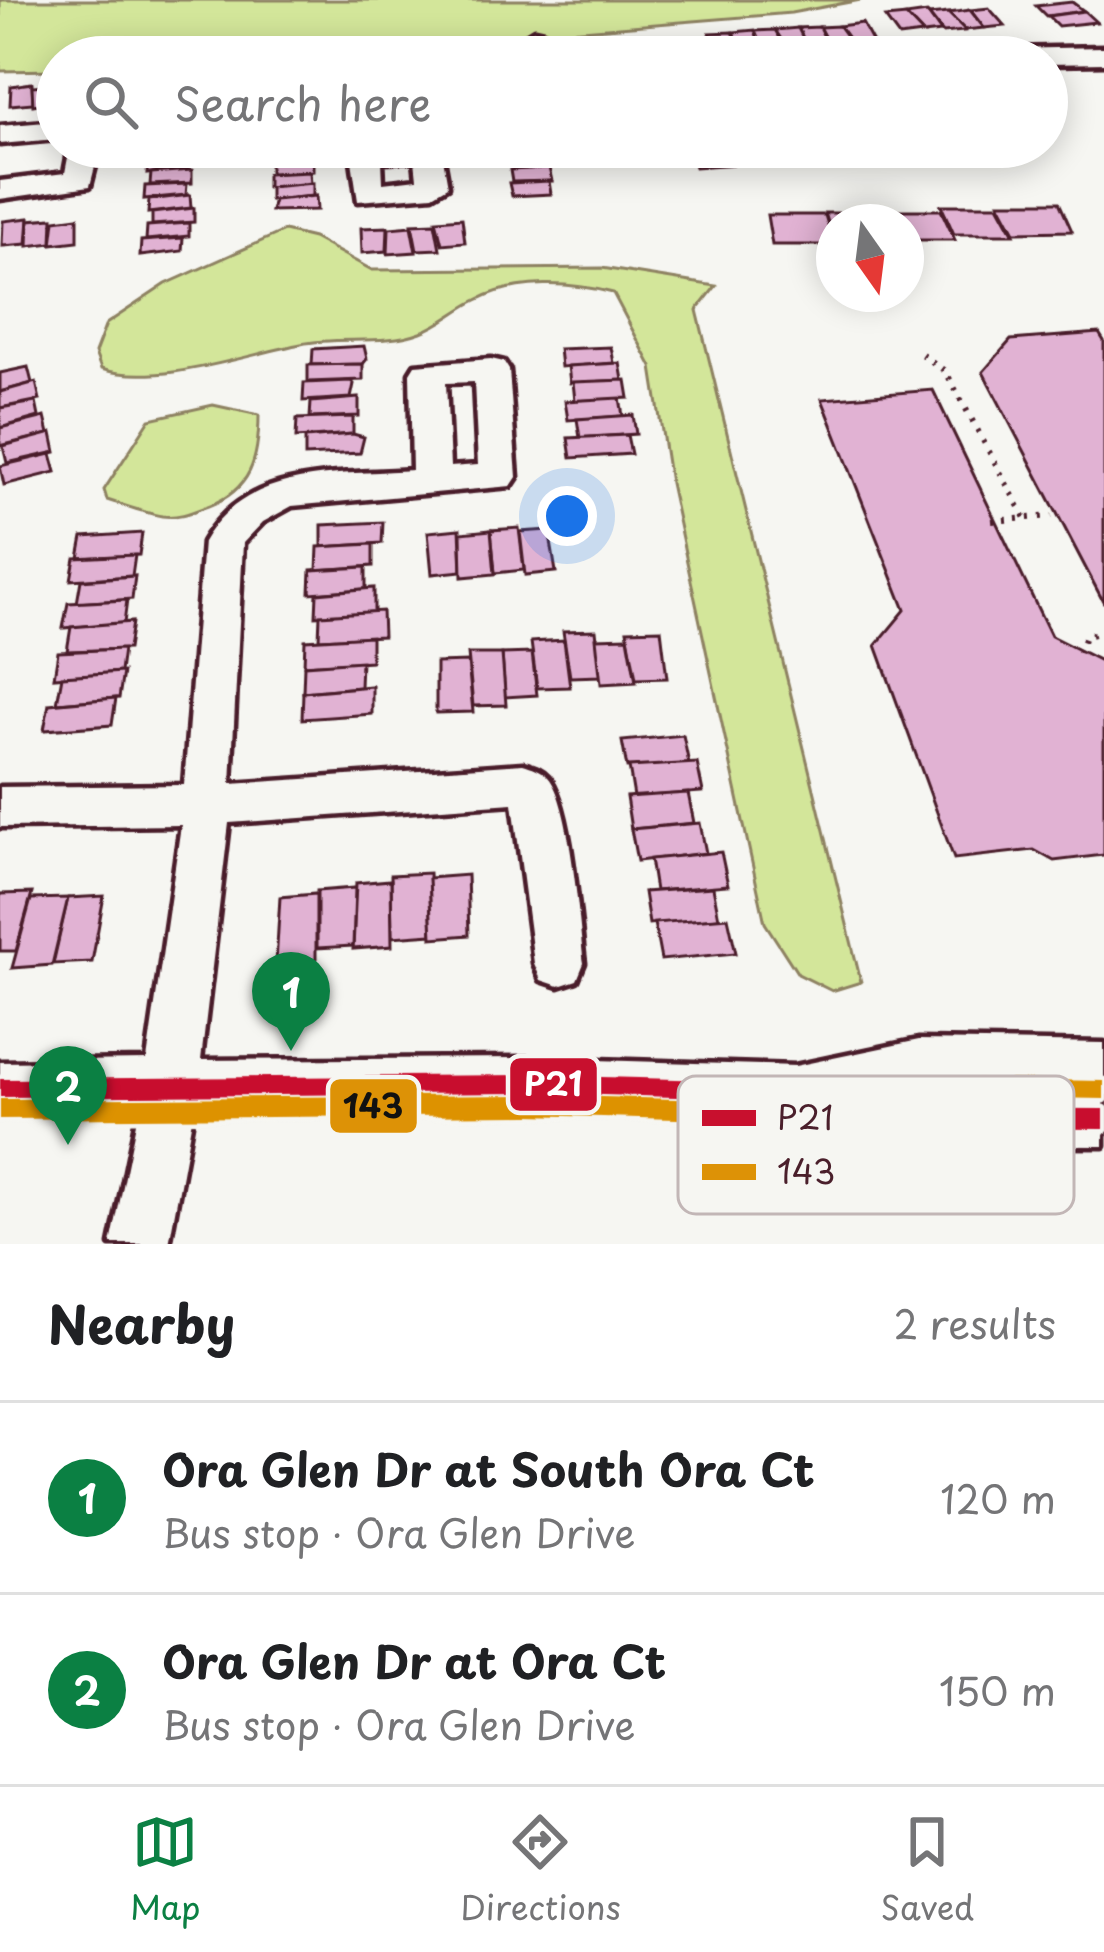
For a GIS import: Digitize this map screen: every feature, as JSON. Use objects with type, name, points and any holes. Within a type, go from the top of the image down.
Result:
[{"type":"street","points":[[1068,56],[1104,55]]},
{"type":"street","points":[[0,135],[36,132]]},
{"type":"street","points":[[0,190],[79,180],[81,168]]},
{"type":"street","points":[[367,168],[369,194],[433,186],[432,168]]},
{"type":"street","points":[[140,1244],[170,1088],[202,870],[223,542],[234,523],[255,506],[286,494],[431,480]]},
{"type":"street","points":[[0,807],[205,806],[524,783],[534,792],[540,815],[559,963]]},
{"type":"street","points":[[865,1076],[919,1066],[1104,1069]]},
{"type":"street","points":[[0,1088],[529,1084],[678,1088]]},
{"type":"street","points":[[1074,1119],[1104,1119]]},
{"type":"path","points":[[922,354],[946,372],[1024,518]]},
{"type":"path","points":[[992,521],[1052,516]]},
{"type":"path","points":[[1079,653],[1085,636],[1104,632]]},
{"type":"green space","points":[[0,0],[861,0],[791,13],[506,36],[36,36],[36,70],[0,71]]},
{"type":"green space","points":[[284,231],[313,238],[372,270],[602,268],[716,286],[697,310],[861,982],[832,991],[798,974],[765,923],[670,483],[652,367],[613,293],[562,285],[509,288],[407,336],[316,342],[174,372],[123,374],[101,369],[95,353],[106,324],[166,284]]},
{"type":"green space","points":[[213,405],[259,415],[254,459],[234,491],[208,506],[174,516],[107,500],[104,490],[150,419]]},
{"type":"building","points":[[1072,2],[1084,11],[1046,16],[1036,6]]},
{"type":"building","points":[[989,8],[1005,26],[984,28],[970,10]]},
{"type":"building","points":[[970,10],[984,28],[965,30],[948,13]]},
{"type":"building","points":[[1084,11],[1096,22],[1058,26],[1048,16]]},
{"type":"building","points":[[927,13],[941,32],[923,34],[906,16]]},
{"type":"building","points":[[948,13],[965,31],[943,33],[929,15]]},
{"type":"building","points":[[906,16],[923,34],[898,36],[885,18]]},
{"type":"building","points":[[862,23],[869,36],[846,36],[839,26]]},
{"type":"building","points":[[839,26],[846,36],[824,36],[819,27]]},
{"type":"building","points":[[819,27],[824,36],[802,36],[798,28]]},
{"type":"building","points":[[798,28],[802,36],[779,36],[775,30]]},
{"type":"building","points":[[755,30],[757,36],[735,36],[733,32]]},
{"type":"building","points":[[775,30],[779,36],[757,36],[755,31]]},
{"type":"building","points":[[32,83],[33,103],[10,105],[11,86]]},
{"type":"building","points":[[147,168],[188,168],[188,169],[147,174]]},
{"type":"building","points":[[270,168],[313,168],[313,171],[270,173]]},
{"type":"building","points":[[549,168],[552,181],[512,182],[510,170]]},
{"type":"building","points":[[192,170],[192,183],[150,185],[151,173]]},
{"type":"building","points":[[310,172],[311,184],[267,187],[267,174]]},
{"type":"building","points":[[549,181],[551,194],[512,196],[509,183]]},
{"type":"building","points":[[313,183],[313,196],[270,200],[270,187]]},
{"type":"building","points":[[187,184],[186,195],[144,199],[145,186]]},
{"type":"building","points":[[190,195],[191,208],[148,213],[149,200]]},
{"type":"building","points":[[316,196],[317,210],[271,211],[274,200]]},
{"type":"building","points":[[999,202],[1059,202],[1072,231],[1015,232]]},
{"type":"building","points":[[941,205],[998,205],[1014,234],[954,234]]},
{"type":"building","points":[[194,208],[194,222],[152,225],[152,213]]},
{"type":"building","points":[[924,210],[941,210],[955,240],[924,240]]},
{"type":"building","points":[[767,215],[816,215],[816,245],[772,245]]},
{"type":"building","points":[[78,217],[78,241],[52,244],[55,220]]},
{"type":"building","points":[[29,218],[27,244],[2,246],[3,221]]},
{"type":"building","points":[[53,218],[52,243],[28,246],[29,220]]},
{"type":"building","points":[[462,218],[465,242],[442,244],[436,220]]},
{"type":"building","points":[[189,223],[189,236],[146,240],[147,226]]},
{"type":"building","points":[[435,223],[440,249],[417,250],[412,224]]},
{"type":"building","points":[[411,226],[416,252],[388,254],[389,228]]},
{"type":"building","points":[[388,227],[387,251],[362,253],[361,228]]},
{"type":"building","points":[[183,238],[182,251],[140,256],[141,241]]},
{"type":"building","points":[[1099,333],[1104,341],[1104,603],[983,372],[1011,340]]},
{"type":"building","points":[[364,346],[367,359],[363,364],[312,365],[313,349]]},
{"type":"building","points":[[611,347],[614,363],[561,367],[559,349]]},
{"type":"building","points":[[620,363],[623,380],[570,383],[568,366]]},
{"type":"building","points":[[363,364],[363,380],[308,382],[308,365]]},
{"type":"building","points":[[28,367],[32,383],[0,392],[0,373]]},
{"type":"building","points":[[626,380],[629,398],[575,401],[573,382]]},
{"type":"building","points":[[351,381],[351,398],[303,401],[304,383]]},
{"type":"building","points":[[36,382],[40,400],[0,408],[0,392]]},
{"type":"building","points":[[933,390],[1051,636],[1104,663],[1104,855],[1054,861],[1034,850],[954,859],[876,645],[905,610],[822,399]]},
{"type":"building","points":[[359,398],[359,416],[310,418],[311,402]]},
{"type":"building","points":[[620,398],[623,416],[568,420],[565,401]]},
{"type":"building","points":[[36,402],[39,417],[0,428],[0,408]]},
{"type":"building","points":[[633,415],[636,434],[580,438],[577,419]]},
{"type":"building","points":[[45,417],[49,434],[0,446],[0,428]]},
{"type":"building","points":[[353,417],[353,434],[296,438],[297,419]]},
{"type":"building","points":[[52,433],[56,452],[7,463],[3,446]]},
{"type":"building","points":[[627,435],[631,454],[571,458],[568,438]]},
{"type":"building","points":[[364,437],[360,453],[305,456],[305,438]]},
{"type":"building","points":[[51,454],[56,472],[4,485],[0,466]]},
{"type":"building","points":[[383,522],[382,543],[322,547],[322,525]]},
{"type":"building","points":[[519,528],[524,570],[495,573],[491,530]]},
{"type":"building","points":[[460,529],[462,571],[432,574],[428,532]]},
{"type":"building","points":[[491,530],[495,574],[462,577],[461,533]]},
{"type":"building","points":[[549,530],[556,572],[525,575],[520,532]]},
{"type":"building","points":[[142,533],[139,555],[79,558],[83,537]]},
{"type":"building","points":[[373,544],[373,566],[317,570],[318,547]]},
{"type":"building","points":[[135,555],[132,576],[71,580],[75,558]]},
{"type":"building","points":[[366,567],[366,589],[310,593],[311,570]]},
{"type":"building","points":[[135,576],[132,599],[77,603],[81,580]]},
{"type":"building","points":[[374,588],[374,612],[316,616],[317,593]]},
{"type":"building","points":[[127,600],[124,623],[63,628],[68,603]]},
{"type":"building","points":[[382,611],[383,636],[319,639],[320,615]]},
{"type":"building","points":[[132,622],[128,649],[67,651],[71,627]]},
{"type":"building","points":[[661,629],[667,678],[636,679],[627,630]]},
{"type":"building","points":[[596,630],[601,676],[570,677],[563,631]]},
{"type":"building","points":[[371,636],[371,661],[304,665],[305,640]]},
{"type":"building","points":[[628,637],[636,682],[601,684],[596,638]]},
{"type":"building","points":[[564,640],[570,687],[537,688],[531,642]]},
{"type":"building","points":[[123,649],[120,672],[54,677],[58,652]]},
{"type":"building","points":[[532,653],[537,695],[505,697],[502,654]]},
{"type":"building","points":[[468,654],[502,654],[506,705],[473,706]]},
{"type":"building","points":[[361,661],[360,687],[303,692],[304,665]]},
{"type":"building","points":[[468,662],[473,712],[436,713],[436,663]]},
{"type":"building","points":[[123,672],[119,698],[57,703],[62,676]]},
{"type":"building","points":[[372,686],[372,714],[302,719],[303,692]]},
{"type":"building","points":[[116,698],[112,725],[44,730],[49,704]]},
{"type":"building","points":[[683,735],[689,764],[627,768],[622,741]]},
{"type":"building","points":[[697,763],[703,792],[634,797],[629,767]]},
{"type":"building","points":[[688,793],[694,823],[631,829],[626,797]]},
{"type":"building","points":[[700,823],[706,853],[637,861],[631,829]]},
{"type":"building","points":[[721,852],[728,885],[655,891],[650,859]]},
{"type":"building","points":[[429,873],[432,934],[392,937],[391,875]]},
{"type":"building","points":[[467,875],[469,935],[432,938],[429,878]]},
{"type":"building","points":[[391,880],[392,946],[353,949],[356,883]]},
{"type":"building","points":[[713,887],[719,918],[649,924],[644,892]]},
{"type":"building","points":[[355,888],[353,946],[317,948],[317,891]]},
{"type":"building","points":[[32,893],[16,951],[0,951],[0,894]]},
{"type":"building","points":[[316,894],[316,960],[276,963],[280,897]]},
{"type":"building","points":[[104,896],[92,962],[53,964],[68,898]]},
{"type":"building","points":[[68,898],[52,965],[12,968],[31,899]]},
{"type":"building","points":[[728,917],[736,953],[661,960],[654,923]]},
{"type":"transit line","name":"P21","points":[[0,1088],[529,1084],[678,1088]]},
{"type":"transit line","name":"143","points":[[1074,1090],[1104,1090]]},
{"type":"transit line","name":"143","points":[[0,1109],[529,1105],[678,1109]]},
{"type":"transit line","name":"P21","points":[[1074,1119],[1104,1119]]},
{"type":"place","name":"Ora Glen Dr at South Ora Ct","points":[[291,1051]]},
{"type":"place","name":"Ora Glen Dr at Ora Ct","points":[[68,1145]]}]
